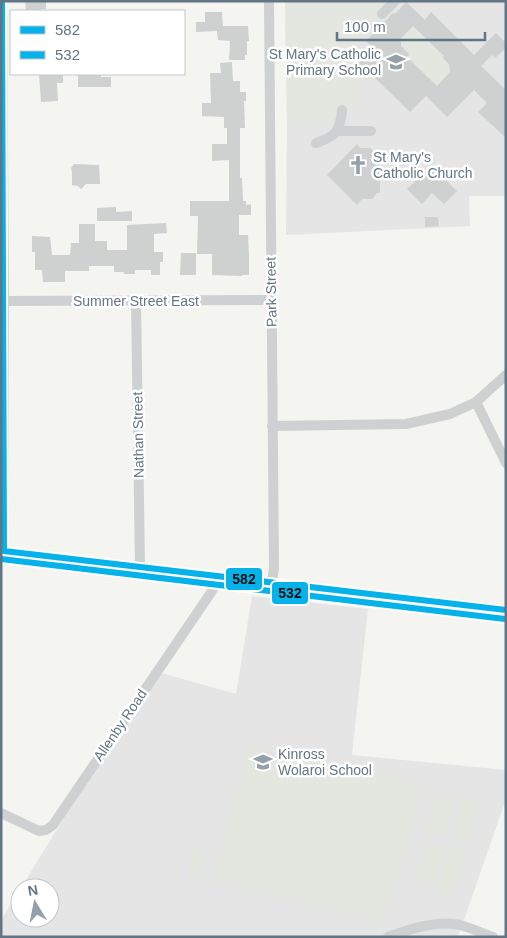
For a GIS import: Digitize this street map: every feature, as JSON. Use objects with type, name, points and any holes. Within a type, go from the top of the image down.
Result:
[{"type":"street","points":[[2,1],[3,551],[506,610]]},
{"type":"street","name":"Park Street","points":[[269,1],[274,568],[272,583]]},
{"type":"street","points":[[382,14],[395,1]]},
{"type":"street","points":[[338,131],[342,110]]},
{"type":"street","points":[[316,143],[338,131],[372,131]]},
{"type":"street","name":"Summer Street East","points":[[3,301],[271,300]]},
{"type":"street","name":"Nathan Street","points":[[136,301],[140,568]]},
{"type":"street","points":[[272,426],[406,424],[450,414],[476,402],[506,375]]},
{"type":"street","points":[[476,402],[506,463]]},
{"type":"street","name":"Allenby Road","points":[[1,813],[39,831],[46,830],[53,825],[210,594],[216,576]]},
{"type":"street","points":[[388,937],[428,925],[446,924],[459,925],[493,937]]},
{"type":"shaded area","name":"St Mary's Catholic Primary School","points":[[285,1],[506,1],[506,196],[469,196],[470,226],[286,235]]},
{"type":"shaded area","points":[[285,1],[393,1],[385,16],[356,43],[354,48],[355,110],[339,110],[338,122],[287,123]]},
{"type":"shaded area","points":[[414,24],[416,29],[444,56],[443,58],[452,70],[437,86],[384,56]]},
{"type":"shaded area","name":"Kinross Wolaroi School","points":[[252,596],[368,609],[352,755],[506,770],[506,799],[458,937],[1,937],[1,920],[10,905],[10,928],[60,928],[60,878],[27,878],[154,671],[236,694]]},
{"type":"shaded area","points":[[251,744],[425,782],[383,924],[212,881]]},
{"type":"shaded area","points":[[437,792],[455,796],[445,838],[427,834]]},
{"type":"shaded area","points":[[460,797],[478,801],[468,843],[450,838]]},
{"type":"shaded area","points":[[425,841],[443,846],[433,888],[415,883]]},
{"type":"shaded area","points":[[447,847],[466,851],[455,893],[437,889]]},
{"type":"shaded area","points":[[191,852],[204,854],[199,881],[186,879]]},
{"type":"building","points":[[25,1],[46,1],[46,9],[26,10]]},
{"type":"building","points":[[406,2],[425,20],[431,12],[474,55],[496,33],[506,43],[506,48],[495,58],[492,55],[481,66],[506,90],[506,138],[478,112],[487,103],[474,90],[447,117],[426,96],[410,112],[371,74],[368,77],[355,65],[372,47],[366,41],[393,13],[395,14]],"holes":[[[413,26],[444,56],[442,57],[449,64],[450,72],[437,86],[407,57],[409,54],[401,46],[401,38]]]},
{"type":"building","points":[[205,12],[222,12],[223,26],[248,26],[249,41],[247,41],[245,60],[229,60],[230,41],[218,40],[217,31],[196,32],[196,22],[205,22]]},
{"type":"building","points":[[232,62],[233,81],[240,81],[240,92],[246,92],[246,101],[244,101],[245,128],[240,128],[240,178],[242,178],[243,201],[246,201],[246,205],[251,204],[251,215],[239,215],[239,235],[248,235],[249,275],[242,276],[212,275],[212,254],[197,254],[198,216],[190,216],[190,201],[229,201],[229,160],[212,161],[212,144],[227,144],[227,128],[224,128],[224,117],[202,116],[202,103],[211,103],[210,73],[221,73],[220,63]]},
{"type":"building","points":[[39,75],[63,75],[63,83],[57,83],[58,101],[41,102]]},
{"type":"building","points":[[78,75],[111,77],[111,87],[78,87]]},
{"type":"building","name":"St Mary's Catholic Church","points":[[357,144],[360,148],[370,148],[377,155],[380,155],[380,193],[377,193],[372,199],[362,199],[357,205],[327,175]]},
{"type":"building","points":[[74,164],[99,165],[100,184],[86,184],[81,189],[78,186],[72,185],[71,168]]},
{"type":"building","points":[[431,166],[457,191],[444,204],[432,193],[422,204],[407,189]]},
{"type":"building","points":[[116,207],[116,212],[132,211],[132,221],[97,221],[97,208]]},
{"type":"building","points":[[425,217],[438,217],[439,226],[425,227]]},
{"type":"building","points":[[166,223],[167,233],[154,234],[154,252],[163,252],[163,262],[160,262],[160,275],[151,275],[151,270],[135,270],[135,274],[124,274],[124,272],[114,272],[114,266],[89,266],[89,271],[65,271],[65,282],[43,282],[42,270],[35,270],[35,252],[32,252],[32,236],[50,237],[52,255],[70,255],[71,243],[79,243],[79,224],[95,224],[95,241],[107,241],[107,250],[127,250],[127,225]]},
{"type":"building","points":[[181,253],[196,253],[196,275],[180,275]]},
{"type":"transit line","name":"582","points":[[2,1],[4,551],[506,610]]},
{"type":"transit line","name":"532","points":[[1,559],[505,619]]},
{"type":"place","name":"St Mary's Catholic Primary School","points":[[396,62]]},
{"type":"place","name":"St Mary's Catholic Church","points":[[358,165]]},
{"type":"place","name":"Kinross Wolaroi School","points":[[263,762]]}]
